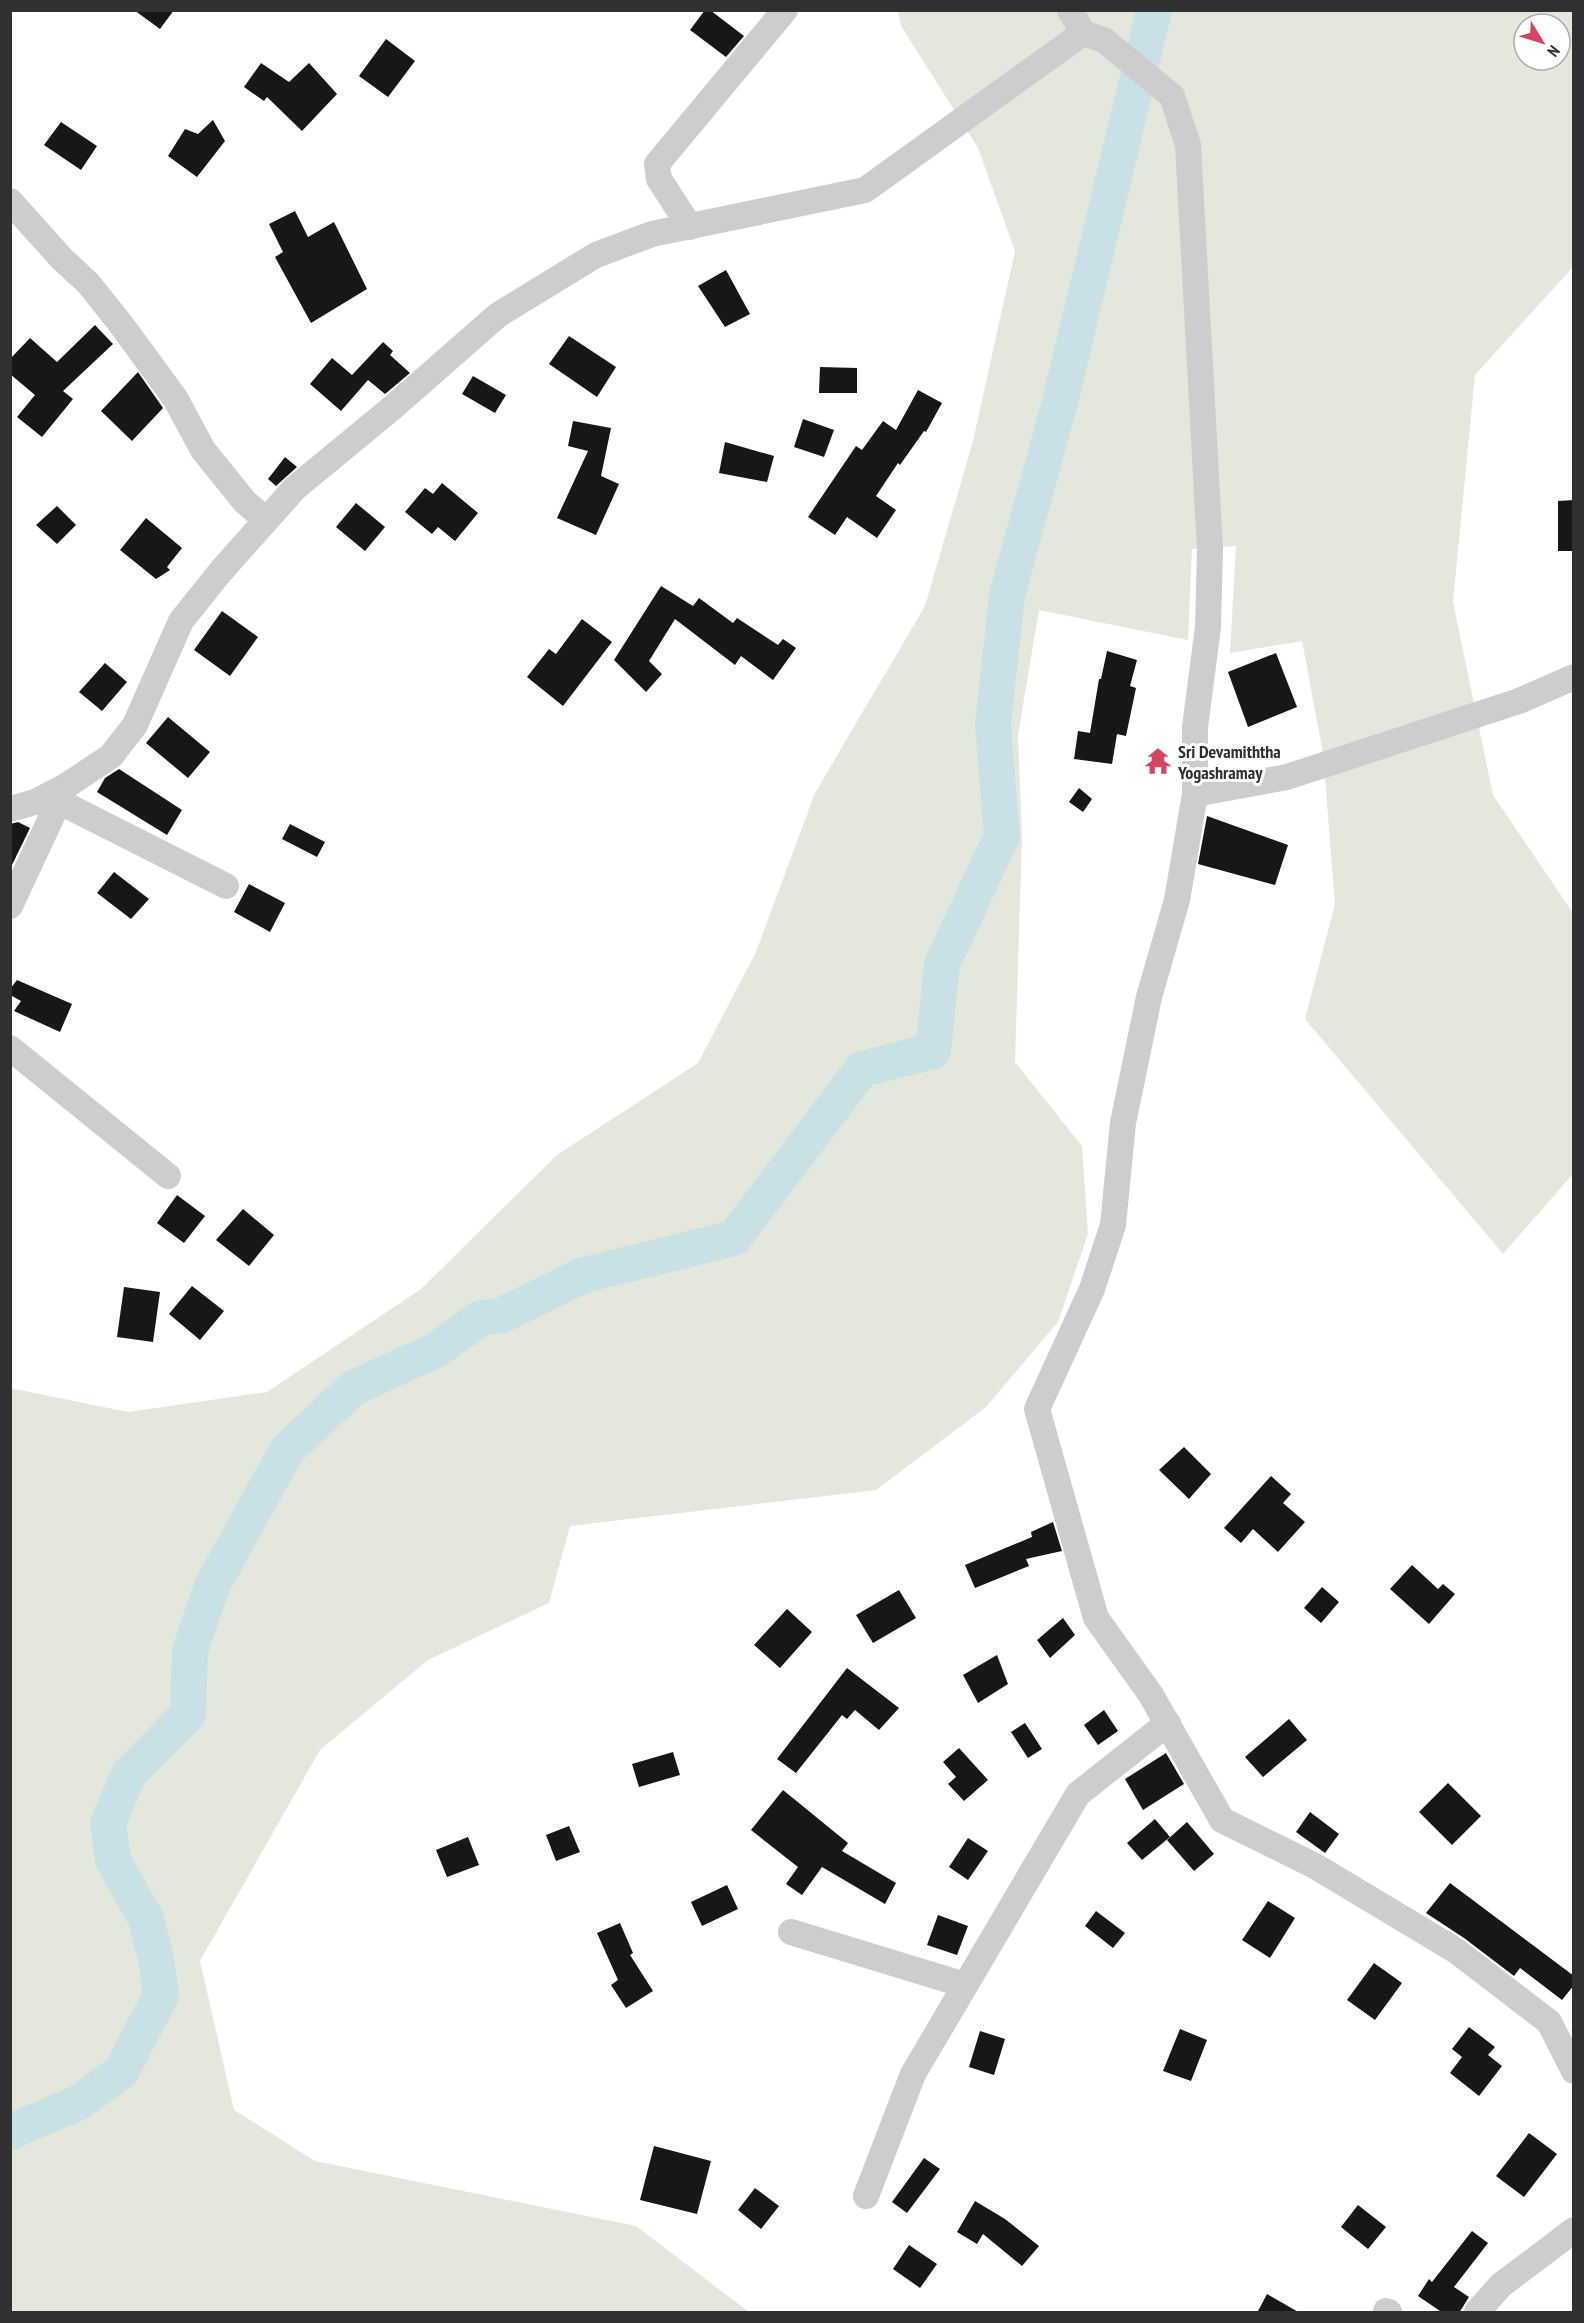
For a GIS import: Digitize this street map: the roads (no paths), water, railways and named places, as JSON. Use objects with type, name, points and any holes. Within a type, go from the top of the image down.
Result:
[{"type":"street","points":[[690,227],[659,179],[657,164],[785,10]]},
{"type":"street","points":[[1070,10],[1093,36],[1172,96],[1188,145],[1210,549],[1208,627],[1195,727],[1195,794],[1177,900],[1149,997],[1123,1123],[1113,1225],[1092,1289],[1036,1409],[1096,1618],[1151,1695],[1222,1820],[1315,1866],[1455,1950],[1549,2022],[1574,2071]]},
{"type":"street","points":[[10,809],[62,794],[111,756],[135,725],[181,621],[221,571],[295,488],[392,408],[498,315],[596,255],[652,234],[865,190],[1093,36]]},
{"type":"street","points":[[10,201],[108,307],[174,398],[203,450],[245,502],[266,520]]},
{"type":"street","points":[[1195,794],[1287,777],[1519,701],[1574,677]]},
{"type":"street","points":[[62,794],[226,886]]},
{"type":"street","points":[[10,906],[62,794]]},
{"type":"street","points":[[10,1048],[168,1176]]},
{"type":"street","points":[[866,2196],[913,2074],[1078,1794],[1168,1723]]},
{"type":"street","points":[[791,1932],[965,1985]]},
{"type":"street","points":[[1477,2313],[1501,2285],[1574,2230]]},
{"type":"waterway","points":[[10,2132],[78,2103],[121,2072],[161,1995],[156,1959],[146,1919],[113,1860],[108,1823],[129,1774],[188,1714],[190,1650],[212,1586],[287,1450],[353,1388],[436,1350],[481,1318],[502,1315],[584,1275],[734,1238],[862,1069],[933,1051],[942,964],[1002,836],[993,725],[1007,595],[1060,402],[1154,10]]},
{"type":"place","name":"Sri Devamiththa Yogashramay","points":[[1158,761]]}]
